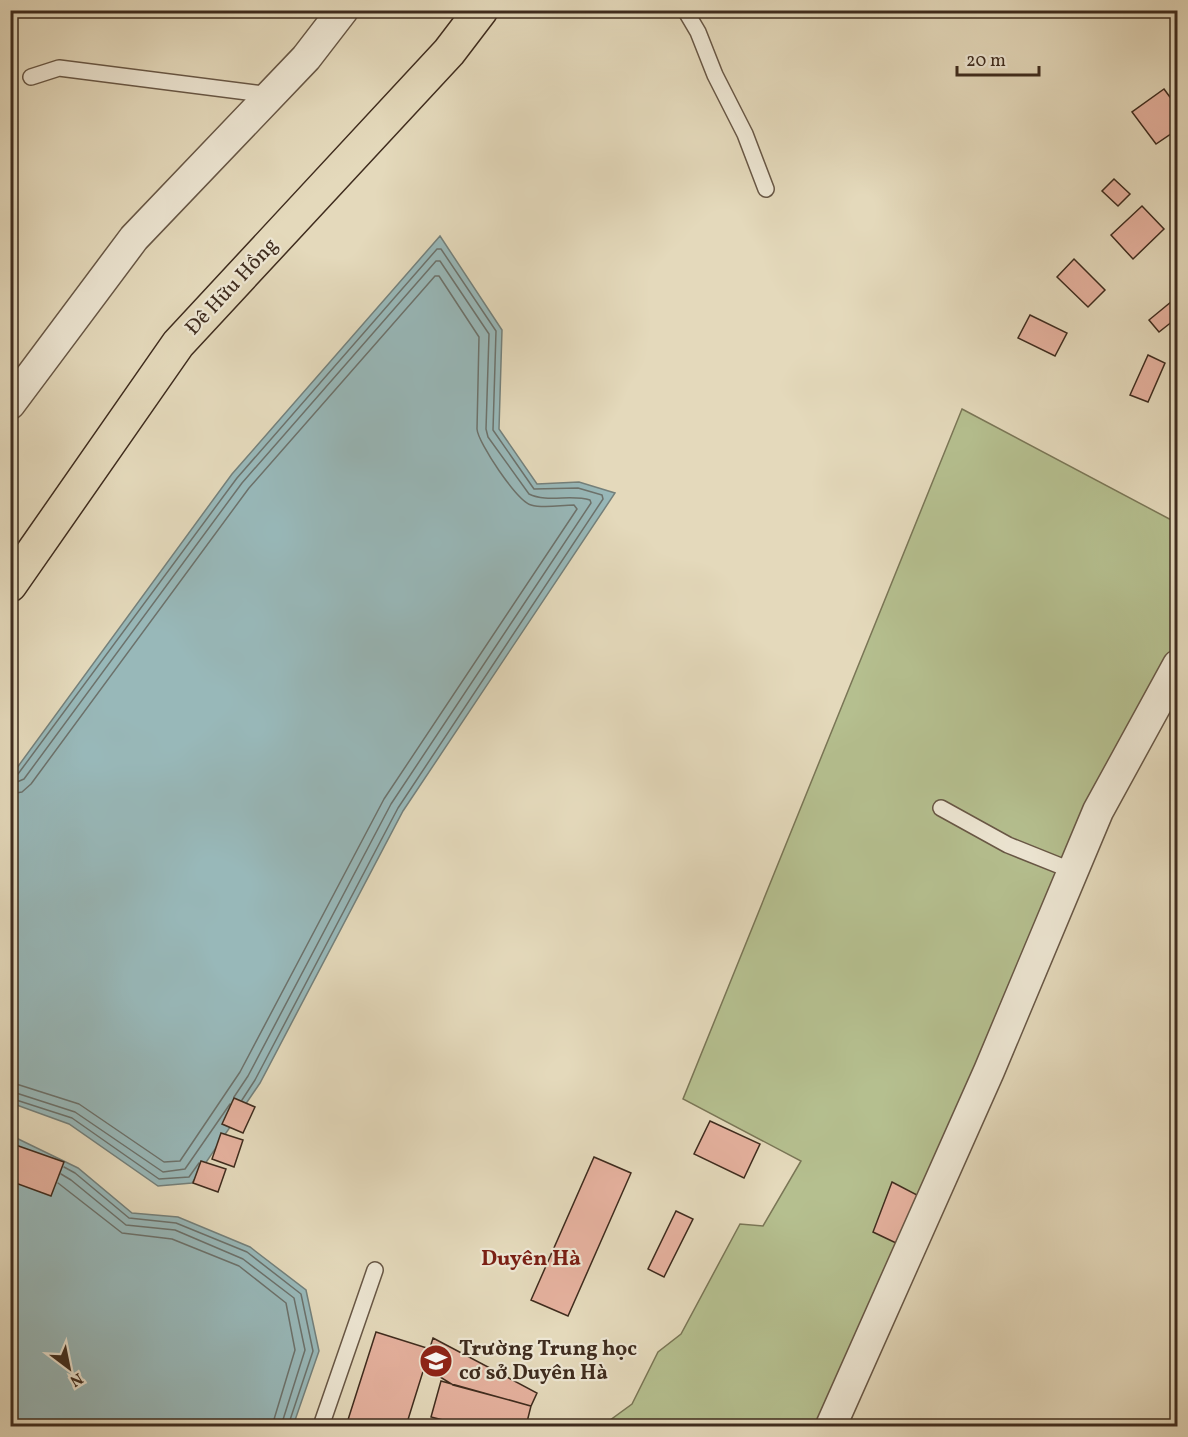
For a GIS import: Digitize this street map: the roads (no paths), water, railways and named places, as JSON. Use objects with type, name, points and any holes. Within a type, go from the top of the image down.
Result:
[{"type":"main road","name":"Đê Hữu Hồng","points":[[10,585],[178,344],[450,52],[481,10]]},
{"type":"street","points":[[10,404],[134,238],[306,58],[344,10]]},
{"type":"street","points":[[831,1426],[989,1071],[1098,811],[1178,666]]},
{"type":"lane","points":[[685,10],[698,32],[715,75],[745,134],[766,189]]},
{"type":"lane","points":[[31,77],[59,68],[271,95]]},
{"type":"lane","points":[[941,808],[1008,845],[1073,871]]},
{"type":"lane","points":[[321,1426],[375,1270]]},
{"type":"water","points":[[440,236],[502,330],[499,429],[537,484],[579,482],[615,493],[403,811],[260,1083],[192,1183],[158,1186],[69,1124],[11,1103],[11,776],[232,474]]},
{"type":"water","points":[[10,1135],[78,1168],[132,1213],[178,1217],[250,1247],[306,1290],[319,1351],[293,1426],[11,1426]]},
{"type":"place","name":"Trường Trung học cơ sở Duyên Hà","points":[[436,1361]]},
{"type":"district","name":"Duyên Hà","points":[[531,1259]]}]
